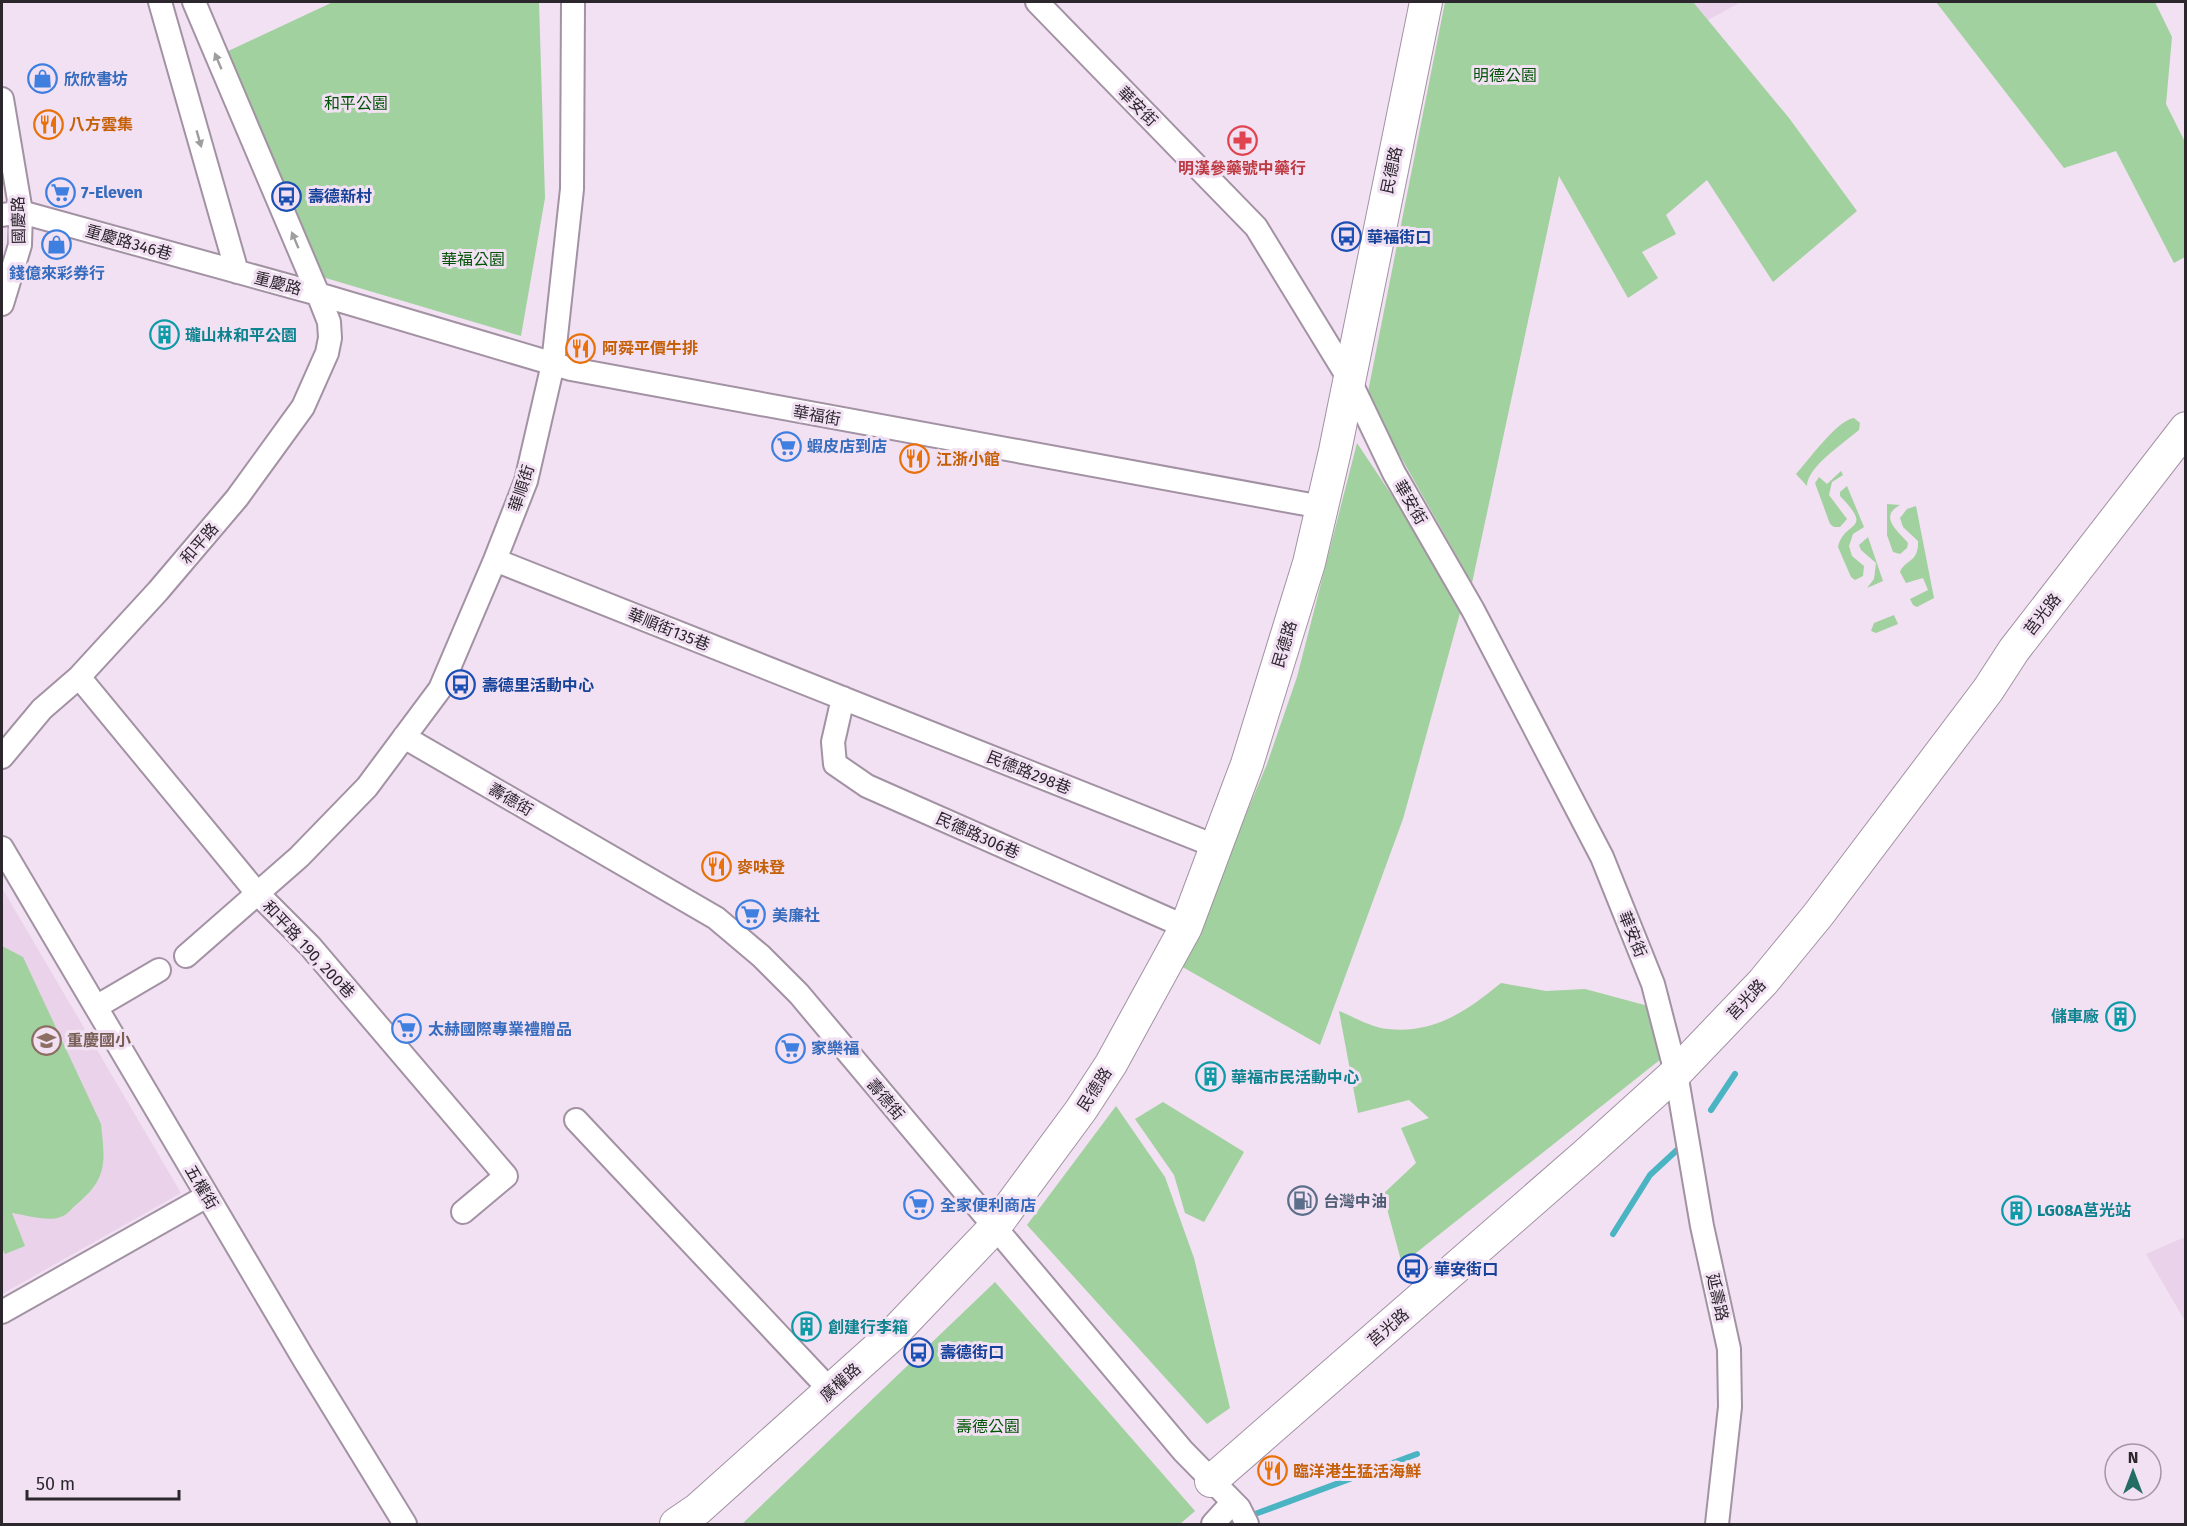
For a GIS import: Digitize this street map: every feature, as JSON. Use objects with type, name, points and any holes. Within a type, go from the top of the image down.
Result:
[{"type":"street","name":"重慶路","points":[[160,2],[237,272],[318,294]]},
{"type":"street","name":"重慶路","points":[[194,2],[318,294]]},
{"type":"street","name":"華順街","points":[[186,956],[298,857],[367,786],[440,689],[495,560],[526,481],[553,364],[572,189],[573,2]]},
{"type":"street","name":"華安街","points":[[1037,2],[1256,227],[1349,379],[1394,473],[1473,610],[1602,856],[1653,984],[1676,1072]]},
{"type":"street","name":"民德路","points":[[994,1228],[1081,1110],[1111,1064],[1186,927],[1247,764],[1309,563],[1426,2]]},
{"type":"street","name":"國慶路","points":[[2,99],[11,214],[20,244],[2,304]]},
{"type":"street","name":"重慶路346巷","points":[[11,214],[237,272]]},
{"type":"street","name":"華福街","points":[[318,294],[553,364],[745,402],[1322,507]]},
{"type":"street","name":"和平路","points":[[2,757],[42,709],[79,677],[237,498],[303,407],[327,353],[330,338],[329,322],[318,294]]},
{"type":"street","name":"莒光路","points":[[1211,1481],[1676,1072],[1763,982],[1818,915],[1988,690],[2013,650],[2186,428]]},
{"type":"street","name":"華順街135巷","points":[[495,560],[843,698]]},
{"type":"street","name":"和平路 190, 200巷","points":[[79,677],[257,893],[310,946],[506,1176],[463,1212]]},
{"type":"street","name":"民德路298巷","points":[[843,698],[1215,846]]},
{"type":"street","name":"民德路306巷","points":[[843,698],[833,742],[835,764],[867,786],[1186,927]]},
{"type":"street","name":"壽德街","points":[[404,737],[716,918],[799,994],[994,1228],[1211,1481],[1239,1508],[1247,1524]]},
{"type":"street","name":"五權街","points":[[2,848],[207,1196],[405,1524]]},
{"type":"street","points":[[96,1007],[159,970]]},
{"type":"street","name":"延壽路","points":[[1676,1072],[1702,1226],[1729,1349],[1730,1407],[1717,1524]]},
{"type":"street","points":[[576,1120],[831,1391]]},
{"type":"street","points":[[2,1312],[207,1196]]},
{"type":"street","name":"廣權路","points":[[676,1524],[698,1509],[831,1391],[891,1335],[994,1228]]},
{"type":"street","points":[[1213,1524],[1233,1502]]},
{"type":"shaded area","points":[[1693,2],[1741,2],[1706,21]]},
{"type":"shaded area","name":"重慶國小","points":[[2,888],[181,1193],[2,1294]]},
{"type":"shaded area","points":[[2185,1237],[2185,1321],[2146,1254]]},
{"type":"green space","name":"和平公園","points":[[333,2],[539,2],[545,198],[521,336],[319,276],[224,53]]},
{"type":"green space","name":"明德公園","points":[[1445,2],[1693,2],[1789,118],[1857,211],[1773,282],[1707,180],[1666,215],[1676,234],[1642,252],[1658,278],[1628,298],[1559,176],[1472,583],[1367,397]]},
{"type":"green space","points":[[1936,2],[2155,2],[2172,37],[2166,104],[2185,142],[2185,257],[2174,263],[2116,151],[2064,168]]},
{"type":"green space","points":[[1854,418],[1860,423],[1859,430],[1819,463],[1807,486],[1796,474],[1831,433],[1847,420]]},
{"type":"green space","points":[[1357,443],[1409,521],[1460,613],[1403,819],[1320,1045],[1179,965],[1224,867],[1267,764],[1297,677]]},
{"type":"green space","points":[[1841,471],[1843,475],[1832,482],[1829,495],[1847,519],[1840,527],[1834,527],[1830,524],[1815,483],[1819,477],[1827,484]]},
{"type":"green space","points":[[1847,486],[1864,527],[1853,534],[1849,546],[1852,556],[1864,566],[1863,576],[1855,580],[1851,577],[1838,547],[1841,539],[1856,521],[1850,507],[1840,496],[1840,492]]},
{"type":"green space","points":[[1887,504],[1900,505],[1891,514],[1890,519],[1895,529],[1908,543],[1907,548],[1900,554],[1893,552],[1887,535]]},
{"type":"green space","points":[[1916,506],[1934,598],[1917,607],[1910,599],[1928,590],[1923,578],[1906,583],[1900,572],[1914,557],[1918,541],[1903,527],[1900,518],[1907,509]]},
{"type":"green space","points":[[1868,537],[1883,581],[1867,588],[1874,579],[1876,563],[1861,550],[1859,545]]},
{"type":"green space","points":[[1894,615],[1898,624],[1876,633],[1871,631],[1874,623]]},
{"type":"green space","points":[[2,946],[23,957],[101,1124],[103,1149],[102,1169],[94,1186],[65,1215],[45,1219],[12,1213],[25,1246],[5,1254],[2,1248]]},
{"type":"green space","points":[[1501,983],[1546,991],[1585,989],[1652,1007],[1666,1055],[1402,1264],[1383,1194],[1416,1163],[1401,1128],[1429,1118],[1409,1100],[1358,1113],[1339,1011],[1382,1028],[1405,1030],[1420,1028],[1435,1024],[1462,1011]]},
{"type":"green space","points":[[1163,1102],[1244,1152],[1204,1222],[1185,1213],[1174,1175],[1135,1119]]},
{"type":"green space","points":[[1116,1106],[1165,1177],[1194,1258],[1230,1408],[1207,1424],[1027,1225]]},
{"type":"green space","name":"壽德公園","points":[[995,1282],[1195,1511],[1180,1524],[742,1524]]},
{"type":"waterway","points":[[1711,1110],[1735,1074]]},
{"type":"waterway","points":[[1613,1234],[1650,1175],[1677,1150]]},
{"type":"waterway","points":[[1255,1514],[1417,1454]]},
{"type":"place","name":"欣欣書坊","points":[[43,79]]},
{"type":"place","name":"八方雲集","points":[[48,124]]},
{"type":"place","name":"明漢參藥號中藥行","points":[[1242,140]]},
{"type":"place","name":"7-Eleven","points":[[60,192]]},
{"type":"place","name":"壽德新村","points":[[287,196]]},
{"type":"place","name":"華福街口","points":[[1346,237]]},
{"type":"place","name":"錢億來彩券行","points":[[57,245]]},
{"type":"place","name":"瓏山林和平公園","points":[[164,335]]},
{"type":"place","name":"阿舜平價牛排","points":[[581,348]]},
{"type":"place","name":"蝦皮店到店","points":[[786,446]]},
{"type":"place","name":"江浙小館","points":[[915,459]]},
{"type":"place","name":"壽德里活動中心","points":[[461,685]]},
{"type":"place","name":"麥味登","points":[[716,867]]},
{"type":"place","name":"美廉社","points":[[751,915]]},
{"type":"place","name":"儲車廠","points":[[2120,1016]]},
{"type":"place","name":"太赫國際專業禮贈品","points":[[407,1029]]},
{"type":"place","name":"重慶國小","points":[[46,1040]]},
{"type":"place","name":"家樂福","points":[[790,1048]]},
{"type":"place","name":"華福市民活動中心","points":[[1210,1077]]},
{"type":"place","name":"台灣中油","points":[[1302,1201]]},
{"type":"place","name":"全家便利商店","points":[[919,1205]]},
{"type":"place","name":"LG08A莒光站","points":[[2016,1210]]},
{"type":"place","name":"華安街口","points":[[1413,1269]]},
{"type":"place","name":"創建行李箱","points":[[807,1327]]},
{"type":"place","name":"壽德街口","points":[[919,1352]]},
{"type":"place","name":"臨洋港生猛活海鮮","points":[[1272,1471]]},
{"type":"park label","name":"華福公園","points":[[473,259]]}]
